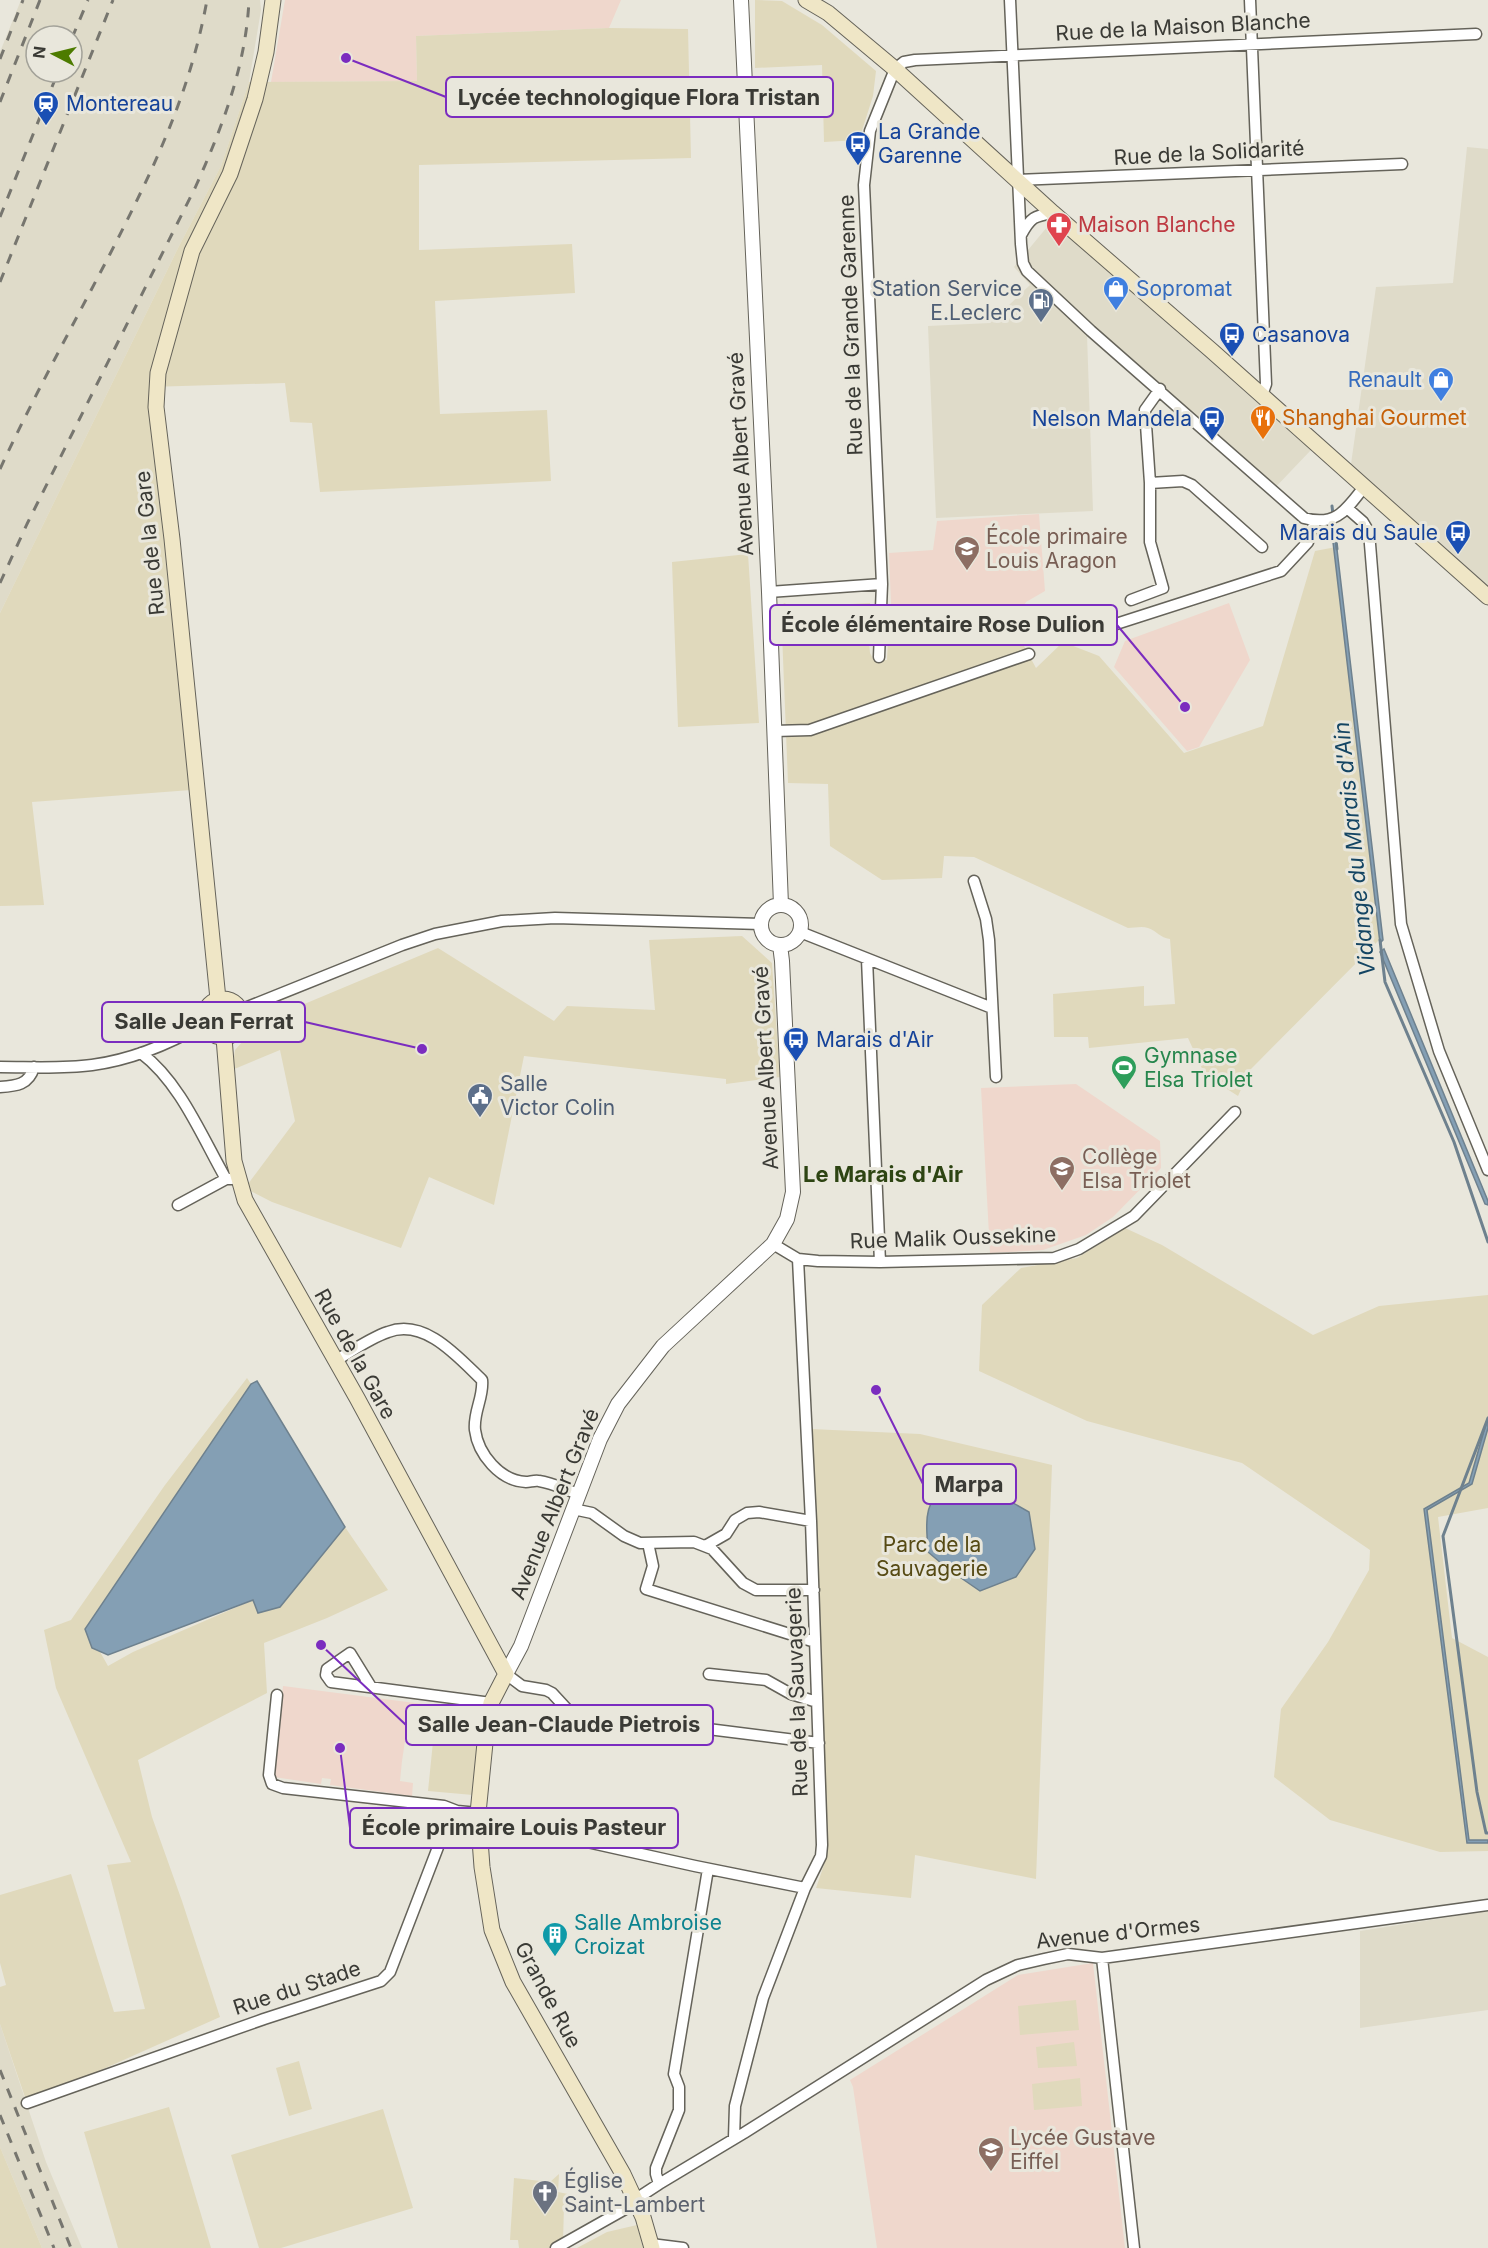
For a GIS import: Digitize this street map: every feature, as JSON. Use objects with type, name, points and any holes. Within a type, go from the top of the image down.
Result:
[{"type":"main road","name":"Rue de la Gare","points":[[218,999],[172,539],[156,407],[158,373],[192,251],[230,174],[255,99],[266,52],[273,0]]},
{"type":"main road","points":[[806,0],[828,13],[895,69],[1053,213],[1262,395],[1488,597]]},
{"type":"main road","points":[[218,999],[226,999],[235,1003],[240,1010],[241,1024],[231,1036],[224,1038],[212,1034],[204,1024],[204,1011],[207,1006],[218,999]]},
{"type":"main road","name":"Rue de la Gare","points":[[224,1038],[234,1161],[232,1179],[357,1398],[506,1674]]},
{"type":"main road","name":"Grande Rue","points":[[506,1674],[491,1703],[486,1731],[479,1815],[487,1904],[499,1950],[513,1983],[556,2054],[636,2199],[651,2246]]},
{"type":"street","name":"Avenue Albert Gravé","points":[[741,0],[769,592],[781,905]]},
{"type":"street","points":[[1010,0],[1017,180],[1023,263],[1027,271],[1304,518],[1315,521],[1334,519],[1347,508],[1364,487]]},
{"type":"street","points":[[1250,0],[1266,384],[1262,395]]},
{"type":"street","name":"Rue de la Maison Blanche","points":[[895,69],[904,62],[915,60],[1476,34]]},
{"type":"street","name":"Rue de la Grande Garenne","points":[[879,657],[882,584],[864,185],[870,130],[895,69]]},
{"type":"street","name":"Rue de la Solidarité","points":[[1017,180],[1402,164]]},
{"type":"street","points":[[1021,235],[1030,220],[1036,216],[1053,213]]},
{"type":"street","points":[[1131,600],[1163,588],[1150,543],[1150,483],[1145,410],[1160,389]]},
{"type":"street","points":[[1150,483],[1183,481],[1192,485],[1262,547]]},
{"type":"street","points":[[1347,508],[1363,522],[1369,532],[1401,924],[1439,1051],[1488,1170]]},
{"type":"street","points":[[1116,624],[1281,571],[1308,542],[1315,521]]},
{"type":"street","points":[[769,592],[882,584]]},
{"type":"street","points":[[774,731],[810,730],[1029,654]]},
{"type":"street","points":[[974,881],[988,930],[996,1077]]},
{"type":"street","points":[[781,905],[787,906],[797,914],[800,919],[800,932],[792,942],[780,945],[768,941],[761,924],[765,913],[781,905]]},
{"type":"street","points":[[240,1010],[402,945],[435,934],[502,921],[555,918],[761,924]]},
{"type":"street","points":[[800,932],[992,1008]]},
{"type":"street","name":"Avenue Albert Gravé","points":[[506,1674],[521,1646],[600,1439],[618,1404],[632,1383],[663,1346],[773,1244],[787,1219],[793,1192],[784,983],[780,945]]},
{"type":"street","points":[[867,959],[880,1262]]},
{"type":"street","points":[[0,1067],[95,1065],[141,1053],[204,1024]]},
{"type":"street","points":[[141,1053],[152,1061],[172,1084],[232,1179],[178,1205]]},
{"type":"street","points":[[0,1087],[24,1083],[30,1078],[34,1067]]},
{"type":"street","name":"Rue Malik Oussekine","points":[[798,1259],[880,1262],[1054,1258],[1079,1249],[1134,1216],[1235,1112]]},
{"type":"street","points":[[773,1244],[798,1259]]},
{"type":"street","name":"Rue de la Sauvagerie","points":[[734,2138],[735,2106],[763,1998],[805,1888],[821,1856],[822,1845],[814,1590],[798,1259]]},
{"type":"street","points":[[335,1361],[389,1331],[403,1329],[427,1334],[447,1348],[482,1380],[483,1388],[476,1412],[475,1429],[479,1445],[499,1472],[525,1482],[538,1480],[579,1494]]},
{"type":"street","points":[[573,1509],[592,1513],[624,1536],[640,1543],[694,1542],[712,1549],[743,1583],[756,1590],[814,1590]]},
{"type":"street","points":[[705,1546],[726,1534],[735,1520],[747,1513],[759,1512],[811,1521]]},
{"type":"street","points":[[648,1543],[653,1566],[646,1589],[815,1642]]},
{"type":"street","points":[[506,1674],[522,1686],[552,1693],[576,1719],[666,1730],[692,1727],[819,1743]]},
{"type":"street","points":[[709,1674],[766,1680],[791,1694],[817,1702]]},
{"type":"street","points":[[371,1687],[491,1703]]},
{"type":"street","points":[[278,1695],[269,1775],[272,1784],[283,1788],[444,1806],[457,1811],[708,1869],[805,1888]]},
{"type":"street","name":"Rue du Stade","points":[[27,2103],[264,2019],[381,1981],[390,1972],[446,1823],[457,1811]]},
{"type":"street","points":[[659,2184],[657,2168],[679,2110],[679,2087],[674,2074],[708,1869]]},
{"type":"street","name":"Avenue d'Ormes","points":[[556,2248],[627,2208],[659,2184],[794,2102],[986,1980],[1018,1965],[1068,1954],[1102,1958],[1488,1905]]},
{"type":"street","points":[[1102,1958],[1134,2248]]},
{"type":"street","points":[[651,2246],[683,2248]]},
{"type":"shaded area","points":[[21,0],[260,0],[261,10],[249,82],[221,166],[179,246],[0,613],[0,52]]},
{"type":"shaded area","points":[[285,0],[621,0],[609,28],[416,36],[417,81],[271,82]]},
{"type":"shaded area","points":[[1467,147],[1488,149],[1488,586],[1351,464],[1376,287],[1453,283]]},
{"type":"shaded area","points":[[1052,221],[1311,450],[1269,494],[1087,335],[1093,511],[936,518],[928,326],[990,323],[1030,285],[1014,267]]},
{"type":"shaded area","name":"École primaire Louis Aragon","points":[[1039,514],[1045,591],[1026,602],[1019,622],[892,629],[889,553],[933,550],[937,521]]},
{"type":"shaded area","points":[[1229,603],[1250,660],[1199,747],[1187,751],[1114,667],[1125,641]]},
{"type":"shaded area","name":"Collège Elsa Triolet","points":[[1076,1084],[1160,1141],[1161,1168],[1113,1217],[1086,1235],[1043,1250],[990,1253],[981,1088]]},
{"type":"shaded area","points":[[283,1686],[423,1704],[422,1716],[409,1714],[402,1761],[400,1781],[413,1783],[412,1796],[330,1785],[331,1779],[322,1778],[321,1784],[274,1777]]},
{"type":"shaded area","points":[[1488,1911],[1488,2010],[1360,2028],[1360,1931]]},
{"type":"shaded area","name":"Lycée Gustave Eiffel","points":[[1093,1963],[1125,2248],[877,2248],[853,2087],[850,2080],[1018,1975]]},
{"type":"shaded area","points":[[0,2024],[46,2162],[82,2248],[42,2248],[0,2147]]},
{"type":"green space","points":[[755,0],[782,1],[822,25],[876,71],[873,96],[859,140],[824,142],[822,65],[755,68]]},
{"type":"green space","points":[[609,28],[688,29],[691,158],[419,165],[419,250],[572,244],[575,293],[435,301],[440,414],[547,410],[551,481],[320,492],[312,423],[290,422],[285,383],[149,387],[191,790],[32,802],[44,905],[0,906],[0,613],[179,246],[221,166],[249,82],[417,81],[416,36]]},
{"type":"green space","points":[[1336,547],[1381,938],[1250,1070],[1238,1096],[1205,1075],[1188,1038],[1089,1048],[1088,1037],[1054,1037],[1053,994],[1144,986],[1144,1006],[1175,1004],[1170,939],[1148,928],[1128,928],[974,857],[944,856],[942,878],[882,880],[830,846],[828,784],[788,783],[781,608],[784,603],[793,607],[870,603],[872,626],[868,631],[870,653],[874,661],[887,660],[888,638],[1018,635],[1036,668],[1063,642],[1099,656],[1184,753],[1263,726],[1315,551]]},
{"type":"green space","points":[[748,554],[759,723],[678,727],[672,562]]},
{"type":"green space","points":[[742,936],[772,963],[780,1077],[726,1084],[726,1079],[524,1056],[494,1205],[429,1177],[401,1248],[272,1202],[245,1188],[295,1121],[280,1050],[232,1070],[235,1050],[259,1023],[438,948],[554,1021],[567,1006],[655,1010],[649,940]]},
{"type":"green space","points":[[1125,1228],[1162,1245],[1313,1335],[1379,1306],[1488,1295],[1488,1508],[1438,1517],[1452,1638],[1488,1657],[1488,1851],[1440,1852],[1330,1820],[1274,1777],[1281,1709],[1328,1642],[1369,1570],[1370,1550],[1242,1463],[1087,1421],[979,1371],[982,1305],[1021,1268],[1077,1258]]},
{"type":"green space","points":[[247,1378],[251,1384],[86,1627],[108,1666],[133,1652],[253,1600],[258,1613],[280,1607],[345,1527],[388,1590],[264,1643],[267,1693],[138,1760],[152,1817],[220,2017],[27,2103],[0,2024],[0,1987],[6,1985],[0,1963],[0,1895],[71,1874],[114,2012],[145,2009],[107,1865],[131,1862],[56,1688],[44,1630],[71,1620],[165,1485]]},
{"type":"green space","name":"Parc de la Sauvagerie","points":[[811,1429],[920,1434],[1052,1465],[1036,1879],[915,1855],[911,1898],[816,1888],[825,1862]]},
{"type":"green space","points":[[437,1717],[481,1723],[473,1795],[428,1791]]},
{"type":"green space","points":[[1076,2000],[1079,2030],[1020,2035],[1018,2006]]},
{"type":"green space","points":[[1074,2042],[1077,2066],[1038,2068],[1036,2047]]},
{"type":"green space","points":[[299,2061],[312,2109],[289,2116],[276,2068]]},
{"type":"green space","points":[[1080,2078],[1082,2106],[1034,2110],[1032,2084]]},
{"type":"green space","points":[[169,2107],[211,2248],[118,2248],[84,2132]]},
{"type":"green space","points":[[383,2109],[413,2208],[281,2248],[259,2248],[231,2155]]},
{"type":"green space","points":[[0,2147],[42,2248],[0,2248]]},
{"type":"green space","points":[[559,2174],[558,2192],[568,2194],[564,2205],[563,2243],[553,2248],[519,2248],[518,2240],[510,2240],[514,2178],[550,2182]]},
{"type":"green space","points":[[637,2225],[643,2248],[577,2248],[607,2232]]},
{"type":"water","points":[[1334,524],[1383,940],[1380,943],[1331,525]]},
{"type":"water","points":[[1384,949],[1488,1205],[1485,1204],[1380,952]]},
{"type":"water","points":[[257,1381],[345,1527],[280,1607],[258,1613],[253,1600],[108,1655],[92,1648],[85,1629],[251,1384]]},
{"type":"water","points":[[1488,1417],[1488,1428],[1472,1484],[1427,1510],[1469,1840],[1488,1840],[1488,1843],[1467,1843],[1424,1509],[1469,1483]]},
{"type":"water","points":[[949,1479],[992,1491],[1029,1512],[1035,1549],[1016,1577],[980,1591],[928,1552],[927,1520],[930,1504]]},
{"type":"waterway","name":"Vidange du Marais d'Ain","points":[[1332,506],[1337,549]]},
{"type":"waterway","name":"Vidange du Marais d'Ain","points":[[1380,940],[1385,982],[1454,1142],[1488,1242]]},
{"type":"waterway","name":"Vidange du Marais d'Ain","points":[[1488,1418],[1443,1536],[1477,1792],[1486,1833],[1488,1833]]},
{"type":"railway","points":[[0,59],[23,0]]},
{"type":"railway","points":[[0,102],[40,0]]},
{"type":"railway","points":[[78,24],[88,0]]},
{"type":"railway","points":[[0,282],[113,0]]},
{"type":"railway","points":[[0,469],[155,162],[191,68],[207,0]]},
{"type":"railway","points":[[0,583],[205,165],[238,73],[249,0]]},
{"type":"railway","points":[[0,217],[53,84]]},
{"type":"railway","points":[[0,2070],[71,2248]]},
{"type":"railway","points":[[0,2115],[54,2248]]},
{"type":"place","name":"Lycée technologique Flora Tristan","points":[[346,58]]},
{"type":"place","name":"Montereau","points":[[46,127]]},
{"type":"place","name":"La Grande Garenne","points":[[858,167]]},
{"type":"place","name":"Maison Blanche","points":[[1059,248]]},
{"type":"place","name":"Sopromat","points":[[1116,312]]},
{"type":"place","name":"Station Service E.Leclerc","points":[[1041,324]]},
{"type":"place","name":"Casanova","points":[[1232,358]]},
{"type":"place","name":"Renault","points":[[1441,403]]},
{"type":"place","name":"Shanghai Gourmet","points":[[1263,441]]},
{"type":"place","name":"Nelson Mandela","points":[[1212,442]]},
{"type":"place","name":"Marais du Saule","points":[[1458,556]]},
{"type":"place","name":"École primaire Louis Aragon","points":[[967,572]]},
{"type":"place","name":"École élémentaire Rose Dulion","points":[[1185,707]]},
{"type":"place","name":"Salle Jean Ferrat","points":[[422,1049]]},
{"type":"place","name":"Marais d'Air","points":[[796,1063]]},
{"type":"place","name":"Gymnase Elsa Triolet","points":[[1124,1091]]},
{"type":"place","name":"Salle Victor Colin","points":[[480,1119]]},
{"type":"place","name":"Collège Elsa Triolet","points":[[1062,1192]]},
{"type":"place","name":"Marpa","points":[[876,1390]]},
{"type":"place","name":"Salle Jean-Claude Pietrois","points":[[321,1645]]},
{"type":"place","name":"École primaire Louis Pasteur","points":[[340,1748]]},
{"type":"place","name":"Salle Ambroise Croizat","points":[[555,1958]]},
{"type":"place","name":"Lycée Gustave Eiffel","points":[[991,2173]]},
{"type":"place","name":"Église Saint-Lambert","points":[[545,2216]]},
{"type":"district","name":"Le Marais d'Air","points":[[883,1174]]}]
